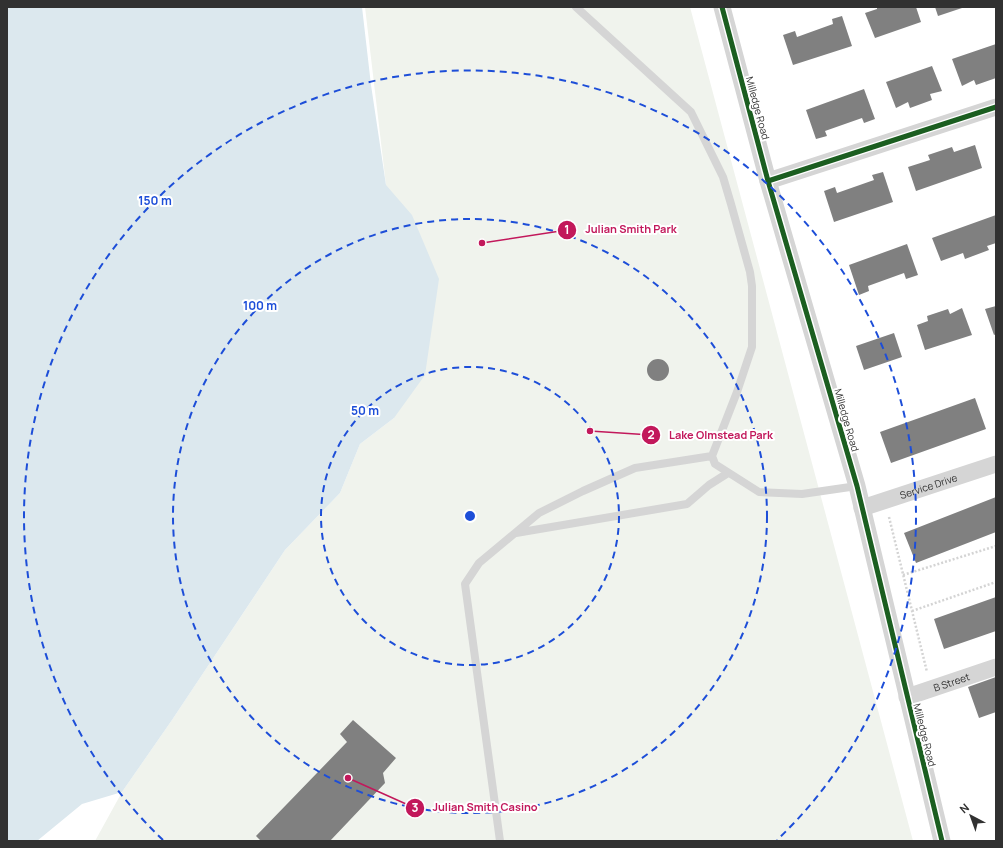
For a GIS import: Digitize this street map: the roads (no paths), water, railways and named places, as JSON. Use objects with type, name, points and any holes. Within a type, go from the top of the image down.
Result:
[{"type":"street","name":"Milledge Road","points":[[722,7],[768,181],[857,486],[942,841]]},
{"type":"street","points":[[768,181],[996,107]]},
{"type":"street","name":"Service Drive","points":[[862,508],[996,464]]},
{"type":"street","name":"B Street","points":[[907,697],[996,667]]},
{"type":"lane","points":[[576,7],[691,112],[723,177],[750,272],[752,286],[752,347],[737,392],[712,456],[715,464],[759,492],[802,494],[857,486]]},
{"type":"lane","points":[[500,841],[465,584],[479,563],[539,513],[583,491],[635,468],[712,456]]},
{"type":"lane","points":[[515,533],[687,504],[709,485],[728,473]]},
{"type":"place","name":"Julian Smith Park","points":[[482,243]]},
{"type":"place","name":"Lake Olmstead Park","points":[[590,431]]},
{"type":"place","name":"Julian Smith Casino","points":[[348,778]]}]
